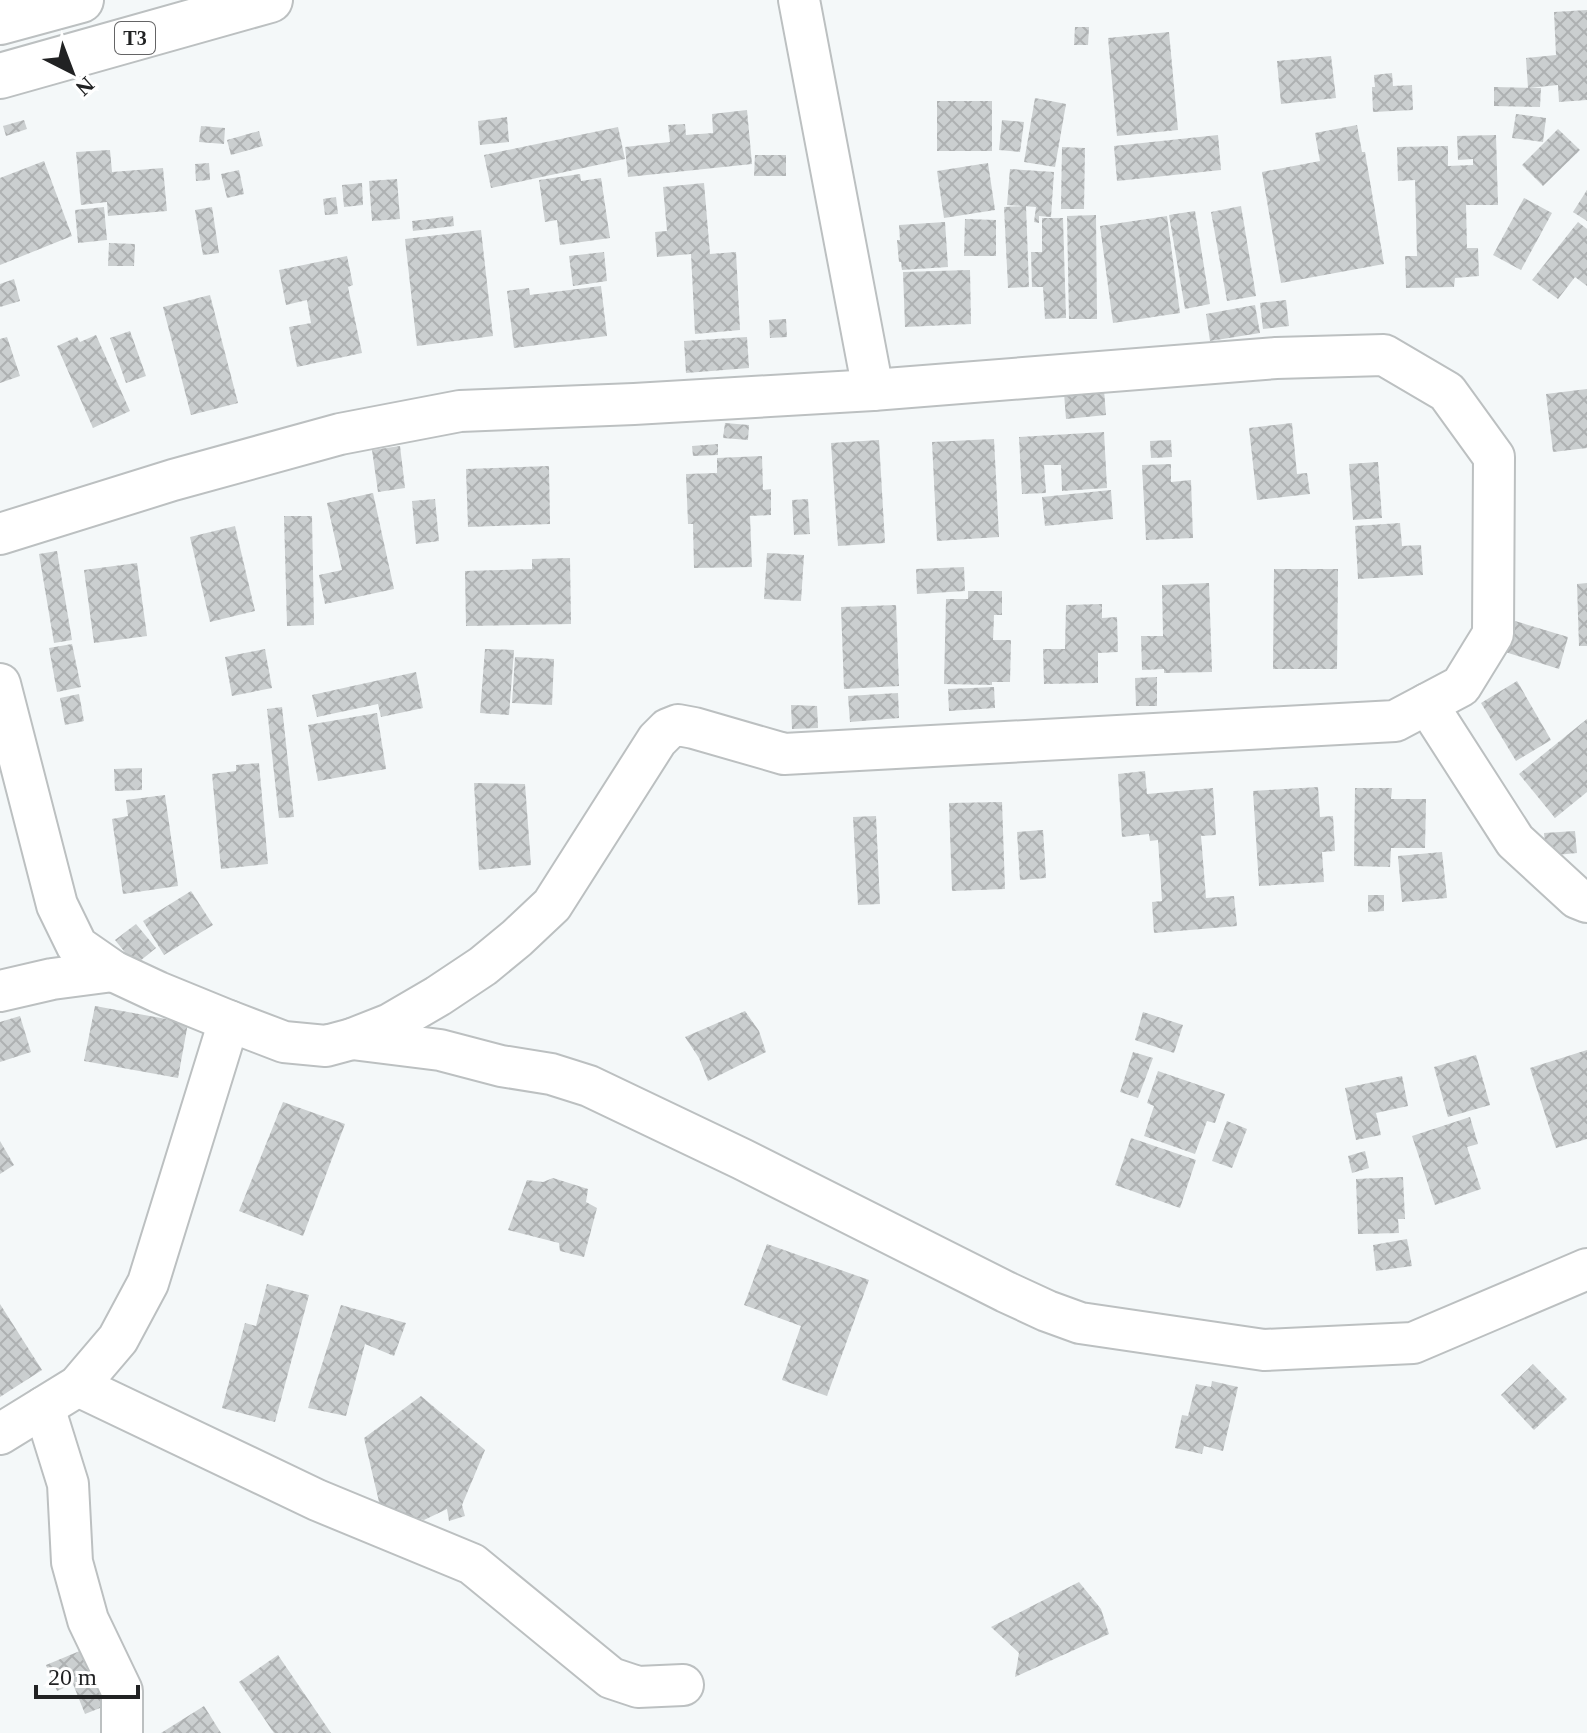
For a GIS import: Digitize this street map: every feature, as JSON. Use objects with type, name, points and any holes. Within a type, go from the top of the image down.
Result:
[{"type":"highway","points":[[0,22],[81,0]]},
{"type":"highway","name":"T3","points":[[0,76],[270,0]]},
{"type":"street","points":[[799,0],[873,390]]},
{"type":"street","points":[[0,534],[173,480],[340,434],[460,411],[873,390],[1276,358],[1384,355],[1447,392],[1494,457],[1493,634],[1461,686],[1395,721],[784,754],[678,725],[668,729],[657,740],[552,905],[517,938],[483,966],[390,1024],[326,1046],[284,1042],[229,1021],[113,971],[77,946],[57,905],[0,684]]},
{"type":"street","points":[[1427,704],[1515,841],[1577,898],[1587,902]]},
{"type":"street","points":[[0,964],[52,979]]},
{"type":"street","points":[[0,991],[52,979],[113,971]]},
{"type":"street","points":[[0,1434],[78,1386],[118,1339],[148,1283],[229,1021]]},
{"type":"street","points":[[352,1039],[440,1050],[501,1066],[551,1074],[589,1086],[1006,1292],[1080,1323],[1264,1350],[1413,1343],[1587,1269]]},
{"type":"street","points":[[78,1386],[317,1500],[472,1564],[611,1678],[638,1687],[683,1685]]},
{"type":"street","points":[[44,1407],[68,1484],[72,1562],[88,1620],[122,1691],[122,1733]]},
{"type":"building","points":[[1587,10],[1587,100],[1559,102],[1558,85],[1528,88],[1526,58],[1556,55],[1554,12]]},
{"type":"building","points":[[1075,27],[1089,27],[1088,45],[1074,45]]},
{"type":"building","points":[[1169,32],[1178,130],[1117,136],[1108,38]]},
{"type":"building","points":[[1331,56],[1336,98],[1281,104],[1277,61]]},
{"type":"building","points":[[1392,73],[1393,86],[1412,85],[1413,110],[1373,112],[1374,75]]},
{"type":"building","points":[[1494,87],[1541,88],[1540,107],[1494,106]]},
{"type":"building","points":[[1035,98],[1066,104],[1055,167],[1024,162]]},
{"type":"building","points":[[937,101],[992,101],[992,151],[937,151]]},
{"type":"building","points":[[747,110],[752,164],[628,177],[625,147],[670,142],[668,125],[685,124],[686,135],[713,133],[712,114]]},
{"type":"building","points":[[1516,114],[1546,118],[1543,142],[1512,138]]},
{"type":"building","points":[[507,117],[509,142],[480,145],[478,121]]},
{"type":"building","points":[[24,120],[27,129],[6,136],[3,126]]},
{"type":"building","points":[[1002,120],[1024,122],[1020,152],[999,150]]},
{"type":"building","points":[[1357,125],[1362,152],[1365,152],[1384,264],[1281,283],[1262,172],[1320,161],[1315,133]]},
{"type":"building","points":[[201,126],[225,128],[224,144],[199,142]]},
{"type":"building","points":[[618,127],[625,159],[491,188],[484,155]]},
{"type":"building","points":[[1558,129],[1580,150],[1543,186],[1522,165]]},
{"type":"building","points":[[259,131],[263,146],[231,155],[227,140]]},
{"type":"building","points":[[1218,135],[1221,170],[1117,181],[1114,146]]},
{"type":"building","points":[[1496,135],[1498,205],[1466,205],[1467,248],[1478,248],[1479,276],[1455,278],[1454,287],[1406,288],[1405,256],[1417,256],[1415,180],[1398,181],[1397,147],[1448,146],[1448,166],[1473,165],[1473,159],[1458,160],[1457,136]]},
{"type":"building","points":[[1062,147],[1085,148],[1084,209],[1061,209]]},
{"type":"building","points":[[110,150],[112,172],[163,168],[167,211],[108,216],[107,202],[81,205],[76,152]]},
{"type":"building","points":[[755,155],[786,155],[786,176],[754,176]]},
{"type":"building","points":[[44,161],[72,236],[0,265],[0,178]]},
{"type":"building","points":[[209,163],[210,180],[196,181],[195,164]]},
{"type":"building","points":[[988,163],[995,210],[944,218],[937,171]]},
{"type":"building","points":[[1010,169],[1054,172],[1051,217],[1039,216],[1039,223],[1034,222],[1036,207],[1007,205]]},
{"type":"building","points":[[239,170],[244,194],[227,198],[221,174]]},
{"type":"building","points":[[580,174],[581,181],[601,178],[610,238],[560,245],[557,220],[545,222],[539,180]]},
{"type":"building","points":[[397,179],[400,219],[372,221],[369,181]]},
{"type":"building","points":[[362,183],[363,205],[344,207],[342,185]]},
{"type":"building","points":[[704,183],[710,254],[736,252],[740,330],[695,334],[691,254],[657,257],[655,232],[667,231],[663,187]]},
{"type":"building","points":[[1587,190],[1587,221],[1573,212]]},
{"type":"building","points":[[336,197],[338,214],[325,215],[323,199]]},
{"type":"building","points":[[1524,198],[1552,213],[1521,270],[1493,255]]},
{"type":"building","points":[[1026,206],[1029,287],[1008,288],[1004,207]]},
{"type":"building","points":[[1241,206],[1256,296],[1227,301],[1211,212]]},
{"type":"building","points":[[104,207],[107,240],[78,243],[75,210]]},
{"type":"building","points":[[212,207],[219,253],[203,255],[195,210]]},
{"type":"building","points":[[1195,211],[1210,304],[1185,309],[1169,215]]},
{"type":"building","points":[[1096,215],[1097,319],[1069,319],[1067,216]]},
{"type":"building","points":[[453,216],[454,226],[413,231],[412,221]]},
{"type":"building","points":[[1167,216],[1180,313],[1113,323],[1100,226]]},
{"type":"building","points":[[1042,218],[1063,218],[1066,318],[1045,319],[1043,287],[1032,287],[1031,252],[1042,252]]},
{"type":"building","points":[[965,219],[996,220],[996,256],[964,256]]},
{"type":"building","points":[[945,222],[948,267],[902,270],[897,240],[900,240],[899,225]]},
{"type":"building","points":[[1578,222],[1587,229],[1587,286],[1575,277],[1558,299],[1532,280]]},
{"type":"building","points":[[481,230],[493,336],[417,346],[405,239]]},
{"type":"building","points":[[109,243],[135,244],[134,266],[108,266]]},
{"type":"building","points":[[604,252],[607,281],[573,286],[569,256]]},
{"type":"building","points":[[347,256],[353,285],[348,287],[362,353],[297,367],[289,327],[311,323],[307,300],[286,305],[279,270]]},
{"type":"building","points":[[970,270],[971,324],[905,327],[903,272]]},
{"type":"building","points":[[14,279],[20,301],[0,307],[0,284]]},
{"type":"building","points":[[601,286],[607,336],[514,348],[507,291],[529,288],[530,295]]},
{"type":"building","points":[[210,295],[238,403],[191,415],[163,307]]},
{"type":"building","points":[[1286,300],[1289,326],[1263,329],[1260,303]]},
{"type":"building","points":[[1255,305],[1260,333],[1210,341],[1206,314]]},
{"type":"building","points":[[786,319],[787,337],[770,338],[769,320]]},
{"type":"building","points":[[130,331],[146,376],[126,383],[110,338]]},
{"type":"building","points":[[96,335],[130,411],[93,428],[57,346],[77,337],[80,342]]},
{"type":"building","points":[[7,337],[20,376],[0,383],[0,339]]},
{"type":"building","points":[[747,337],[749,368],[686,373],[684,341]]},
{"type":"building","points":[[1587,389],[1587,448],[1553,452],[1546,394]]},
{"type":"building","points":[[1104,390],[1106,415],[1066,419],[1064,393]]},
{"type":"building","points":[[725,423],[749,425],[748,440],[723,438]]},
{"type":"building","points":[[1292,423],[1297,474],[1307,473],[1310,494],[1257,500],[1249,428]]},
{"type":"building","points":[[1104,432],[1107,488],[1062,491],[1061,465],[1044,465],[1046,493],[1022,494],[1019,437]]},
{"type":"building","points":[[994,439],[999,537],[937,541],[932,442]]},
{"type":"building","points":[[879,440],[885,543],[838,546],[831,443]]},
{"type":"building","points":[[1171,440],[1172,457],[1151,458],[1150,441]]},
{"type":"building","points":[[718,444],[718,455],[693,456],[692,446]]},
{"type":"building","points":[[400,446],[405,488],[378,492],[372,450]]},
{"type":"building","points":[[762,456],[763,490],[771,489],[771,515],[750,516],[752,567],[694,568],[693,524],[688,524],[686,474],[717,473],[717,458]]},
{"type":"building","points":[[1378,462],[1382,518],[1353,520],[1349,464]]},
{"type":"building","points":[[1171,464],[1171,482],[1191,480],[1193,538],[1146,540],[1142,465]]},
{"type":"building","points":[[549,466],[550,524],[468,527],[466,469]]},
{"type":"building","points":[[1111,490],[1113,519],[1045,526],[1042,497]]},
{"type":"building","points":[[373,493],[394,589],[325,604],[319,575],[342,570],[327,503]]},
{"type":"building","points":[[435,499],[439,541],[416,544],[412,501]]},
{"type":"building","points":[[808,499],[810,534],[794,535],[792,500]]},
{"type":"building","points":[[284,516],[312,516],[314,625],[287,626]]},
{"type":"building","points":[[1400,523],[1402,546],[1421,545],[1423,575],[1358,579],[1355,526]]},
{"type":"building","points":[[235,526],[255,611],[210,622],[190,537]]},
{"type":"building","points":[[57,551],[72,640],[54,643],[39,554]]},
{"type":"building","points":[[767,553],[804,555],[801,601],[764,599]]},
{"type":"building","points":[[570,558],[571,624],[466,626],[465,571],[532,569],[532,559]]},
{"type":"building","points":[[137,563],[147,636],[94,643],[84,570]]},
{"type":"building","points":[[964,567],[965,591],[917,594],[916,569]]},
{"type":"building","points":[[1274,569],[1338,569],[1337,669],[1273,669]]},
{"type":"building","points":[[1209,583],[1212,672],[1142,670],[1141,636],[1163,636],[1162,585]]},
{"type":"building","points":[[1587,583],[1587,646],[1579,646],[1577,584]]},
{"type":"building","points":[[968,591],[1002,591],[1002,615],[994,615],[993,640],[1011,640],[1010,682],[992,682],[992,685],[944,684],[946,599],[968,599]]},
{"type":"building","points":[[1102,604],[1102,618],[1117,617],[1118,652],[1098,653],[1098,683],[1044,684],[1043,649],[1065,649],[1066,605]]},
{"type":"building","points":[[896,605],[899,686],[844,689],[841,607]]},
{"type":"building","points":[[1515,621],[1568,637],[1559,669],[1505,652]]},
{"type":"building","points":[[72,644],[81,687],[57,692],[49,648]]},
{"type":"building","points":[[265,649],[272,688],[232,696],[225,657]]},
{"type":"building","points":[[485,649],[514,650],[509,715],[480,713]]},
{"type":"building","points":[[515,657],[554,659],[552,705],[512,703]]},
{"type":"building","points":[[416,672],[423,708],[381,717],[378,704],[317,717],[312,695]]},
{"type":"building","points":[[1157,677],[1157,706],[1136,706],[1135,678]]},
{"type":"building","points":[[1517,681],[1551,740],[1516,761],[1481,703]]},
{"type":"building","points":[[994,687],[995,708],[949,711],[948,689]]},
{"type":"building","points":[[898,693],[899,718],[850,722],[848,696]]},
{"type":"building","points":[[79,694],[84,721],[65,725],[60,698]]},
{"type":"building","points":[[791,705],[817,706],[818,728],[792,729]]},
{"type":"building","points":[[282,707],[294,817],[279,818],[267,709]]},
{"type":"building","points":[[377,713],[386,769],[318,781],[308,725]]},
{"type":"building","points":[[1587,719],[1587,792],[1555,818],[1519,774]]},
{"type":"building","points":[[259,763],[268,864],[221,869],[212,774],[236,771],[236,765]]},
{"type":"building","points":[[142,768],[142,790],[115,791],[114,769]]},
{"type":"building","points":[[1145,771],[1147,794],[1213,788],[1216,835],[1201,836],[1206,898],[1234,896],[1237,926],[1154,933],[1152,902],[1162,901],[1158,840],[1150,841],[1149,834],[1122,837],[1118,774]]},
{"type":"building","points":[[474,783],[525,784],[531,865],[479,870]]},
{"type":"building","points":[[1318,787],[1320,817],[1333,816],[1335,851],[1322,852],[1324,882],[1259,886],[1253,791]]},
{"type":"building","points":[[1355,788],[1392,788],[1391,799],[1426,799],[1425,848],[1391,848],[1390,867],[1354,866]]},
{"type":"building","points":[[165,795],[178,886],[123,894],[112,819],[128,816],[126,800]]},
{"type":"building","points":[[1002,802],[1005,889],[952,891],[949,803]]},
{"type":"building","points":[[876,816],[880,904],[858,905],[853,817]]},
{"type":"building","points":[[1043,830],[1046,878],[1020,880],[1017,832]]},
{"type":"building","points":[[1575,831],[1577,853],[1546,856],[1544,833]]},
{"type":"building","points":[[1442,852],[1447,898],[1402,902],[1398,856]]},
{"type":"building","points":[[191,891],[213,925],[164,955],[143,921]]},
{"type":"building","points":[[1368,895],[1384,895],[1384,911],[1368,912]]},
{"type":"building","points":[[136,924],[156,948],[135,965],[115,940]]},
{"type":"building","points":[[95,1006],[188,1023],[178,1078],[84,1061]]},
{"type":"building","points":[[745,1011],[759,1031],[766,1052],[708,1081],[699,1058],[685,1037]]},
{"type":"building","points":[[1143,1012],[1183,1025],[1174,1053],[1135,1040]]},
{"type":"building","points":[[20,1016],[31,1052],[0,1062],[0,1022]]},
{"type":"building","points":[[1587,1050],[1587,1139],[1556,1148],[1530,1068]]},
{"type":"building","points":[[1133,1052],[1153,1058],[1138,1098],[1120,1092]]},
{"type":"building","points":[[1476,1055],[1490,1105],[1448,1117],[1434,1067]]},
{"type":"building","points":[[1158,1071],[1225,1094],[1215,1123],[1207,1121],[1195,1154],[1144,1136],[1154,1106],[1147,1103]]},
{"type":"building","points":[[1402,1076],[1408,1106],[1376,1113],[1381,1135],[1356,1140],[1345,1088]]},
{"type":"building","points":[[283,1102],[345,1124],[303,1236],[239,1211]]},
{"type":"building","points":[[1470,1117],[1478,1144],[1467,1147],[1481,1189],[1435,1205],[1412,1136]]},
{"type":"building","points":[[1227,1121],[1247,1129],[1232,1168],[1212,1161]]},
{"type":"building","points":[[1131,1138],[1196,1160],[1180,1208],[1115,1185]]},
{"type":"building","points":[[0,1141],[14,1165],[0,1174]]},
{"type":"building","points":[[1365,1151],[1369,1168],[1352,1173],[1348,1156]]},
{"type":"building","points":[[1403,1177],[1405,1219],[1398,1219],[1399,1233],[1358,1234],[1356,1179]]},
{"type":"building","points":[[553,1178],[588,1189],[586,1202],[597,1208],[584,1257],[560,1251],[559,1243],[508,1230],[527,1180],[543,1182]]},
{"type":"building","points":[[1407,1239],[1412,1266],[1376,1271],[1373,1245]]},
{"type":"building","points":[[767,1244],[869,1280],[827,1396],[782,1380],[801,1326],[744,1305]]},
{"type":"building","points":[[267,1284],[309,1295],[275,1422],[222,1408],[245,1323],[256,1326]]},
{"type":"building","points":[[0,1304],[42,1370],[0,1397]]},
{"type":"building","points":[[341,1305],[406,1323],[394,1356],[365,1344],[346,1416],[308,1408]]},
{"type":"building","points":[[1533,1364],[1567,1399],[1534,1430],[1501,1395]]},
{"type":"building","points":[[1212,1381],[1238,1387],[1223,1451],[1204,1446],[1202,1454],[1175,1448],[1182,1415],[1188,1416],[1196,1384],[1211,1387]]},
{"type":"building","points":[[421,1396],[485,1450],[462,1505],[465,1516],[449,1521],[447,1509],[424,1520],[380,1506],[364,1438]]},
{"type":"building","points":[[1079,1582],[1101,1609],[1109,1634],[1015,1677],[1019,1653],[991,1627]]},
{"type":"building","points":[[87,1648],[110,1704],[85,1714],[73,1684],[57,1691],[46,1665]]},
{"type":"building","points":[[278,1655],[331,1733],[274,1733],[239,1682]]},
{"type":"building","points":[[204,1706],[221,1733],[161,1733]]}]
